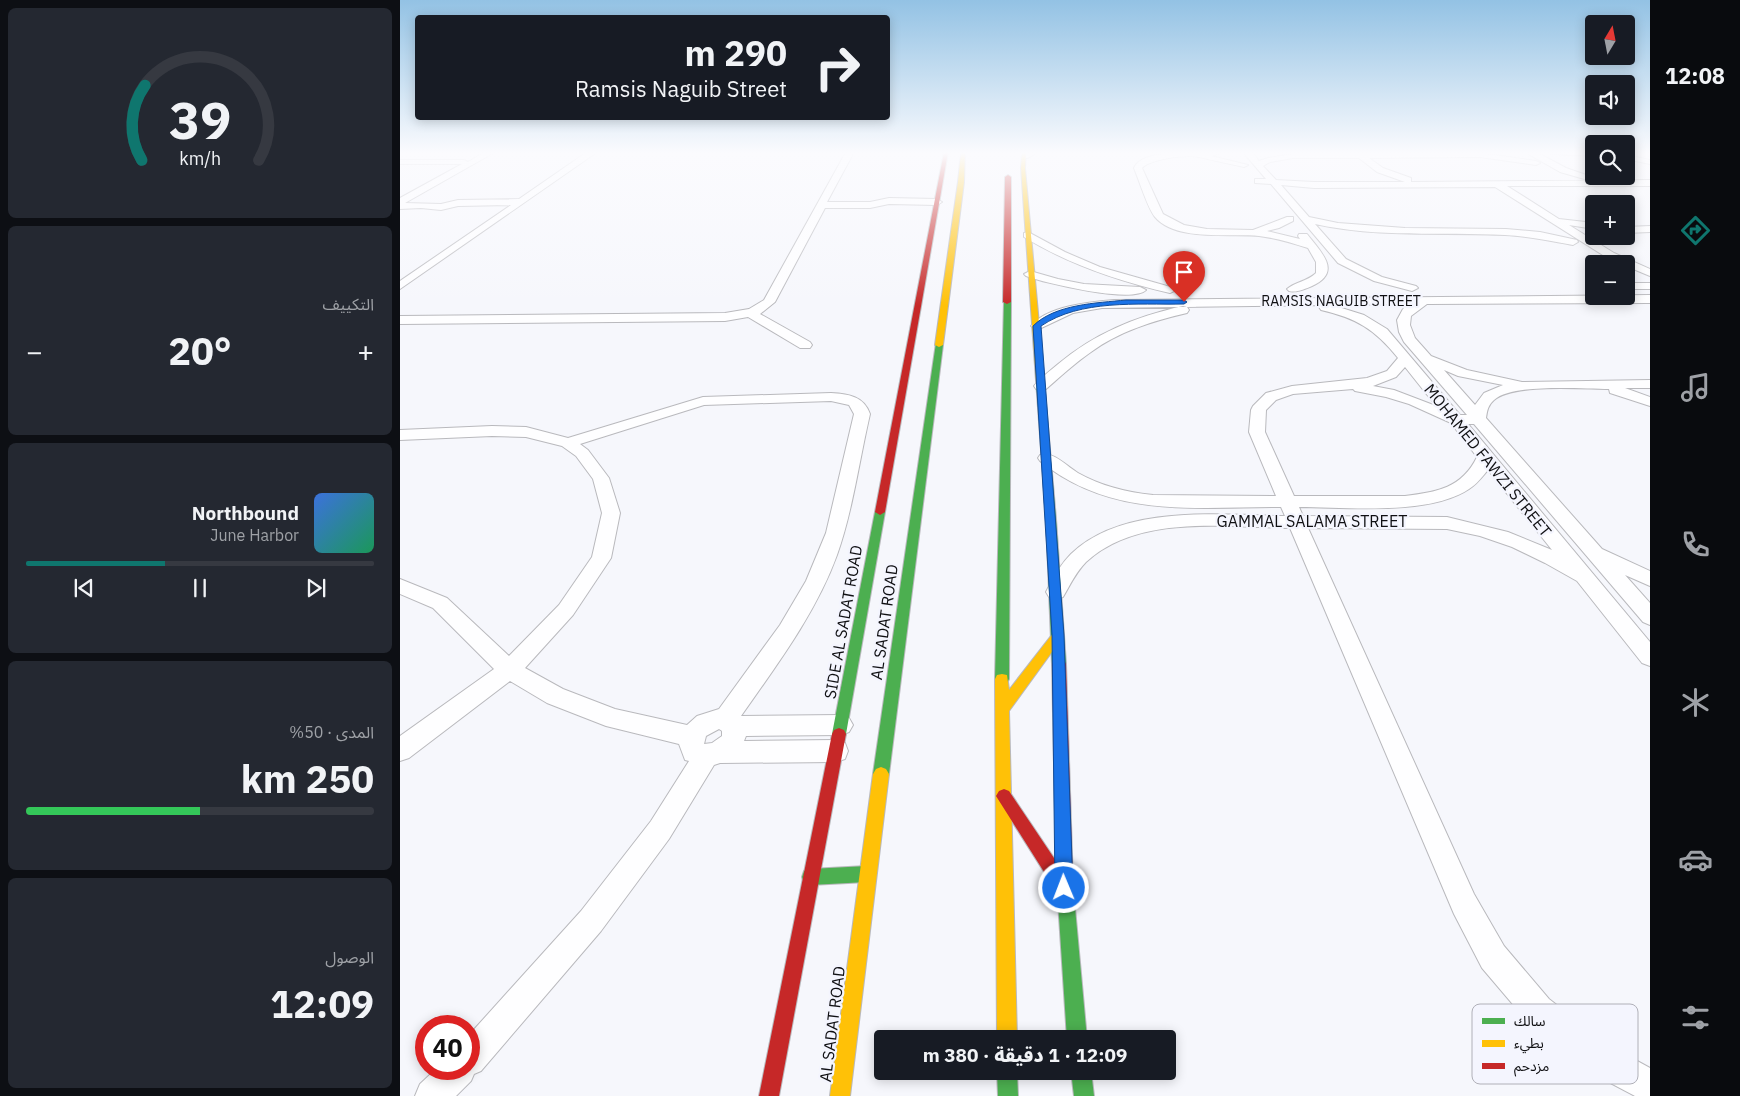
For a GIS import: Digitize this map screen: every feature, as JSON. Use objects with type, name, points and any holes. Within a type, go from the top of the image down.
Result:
[{"type":"main road","name":"SIDE AL SADAT ROAD","points":[[769,1096],[841,725],[937,203]]},
{"type":"main road","name":"AL SADAT ROAD","points":[[840,1096],[867,874],[958,203]]},
{"type":"main road","points":[[1007,1030],[1002,710],[1008,203]]},
{"type":"main road","points":[[1017,203],[1026,208]]},
{"type":"main road","points":[[1026,203],[1030,274],[1037,326],[1058,635],[1064,888],[1071,992],[1076,1030]]},
{"type":"main road","points":[[932,229],[952,239]]},
{"type":"main road","points":[[1002,710],[1058,635]]},
{"type":"main road","points":[[1004,796],[1064,888]]},
{"type":"main road","points":[[810,877],[867,874]]},
{"type":"main road","points":[[1007,1080],[1008,1096]]},
{"type":"street","points":[[425,203],[441,207],[457,203]]},
{"type":"street","points":[[400,286],[519,203]]},
{"type":"street","points":[[400,320],[724,316],[750,313],[769,302],[821,205],[870,205],[888,208],[915,203]]},
{"type":"street","points":[[1153,203],[1159,216],[1164,221],[1186,229],[1272,235],[1311,246]]},
{"type":"street","points":[[1291,203],[1305,219],[1335,241],[1342,261],[1378,279],[1419,292]]},
{"type":"street","points":[[1513,203],[1533,222],[1573,242],[1591,255]]},
{"type":"street","points":[[1524,203],[1585,236]]},
{"type":"street","points":[[1243,232],[1276,226],[1287,216],[1322,260],[1324,267],[1322,274],[1316,280],[1292,293]]},
{"type":"street","points":[[1305,219],[1338,227],[1374,231],[1500,230],[1573,242]]},
{"type":"street","points":[[1554,220],[1585,225]]},
{"type":"street","points":[[1500,230],[1533,222]]},
{"type":"street","points":[[1635,230],[1650,229]]},
{"type":"street","points":[[1335,241],[1374,231]]},
{"type":"street","points":[[1028,235],[1061,256],[1083,266],[1131,281],[1175,290],[1079,288],[1062,285],[1030,274]]},
{"type":"street","points":[[1600,245],[1625,263],[1650,273]]},
{"type":"street","points":[[1635,286],[1650,286]]},
{"type":"street","name":"RAMSIS NAGUIB STREET","points":[[1372,288],[1419,292]]},
{"type":"street","name":"RAMSIS NAGUIB STREET","points":[[1037,326],[1049,318],[1073,309],[1101,304],[1222,302],[1322,289]]},
{"type":"street","points":[[1123,290],[1120,292],[1119,298],[1126,303]]},
{"type":"street","name":"RAMSIS NAGUIB STREET","points":[[1292,293],[1419,292],[1650,299]]},
{"type":"street","name":"MOHAMED FAWZI STREET","points":[[1419,292],[1414,306],[1406,312],[1403,320],[1404,329],[1409,339],[1650,617]]},
{"type":"street","name":"MOHAMED FAWZI STREET","points":[[1292,293],[1360,319],[1382,331],[1650,657]]},
{"type":"street","points":[[1041,386],[1092,345],[1113,333],[1162,315],[1222,302]]},
{"type":"street","points":[[750,313],[805,345]]},
{"type":"street","points":[[1388,338],[1409,339]]},
{"type":"street","points":[[1405,358],[1401,367],[1392,375],[1360,385],[1288,390],[1274,395],[1261,403],[1256,411],[1257,432],[1464,904],[1493,957],[1533,1004]]},
{"type":"street","points":[[1425,358],[1478,377],[1530,386]]},
{"type":"street","points":[[1339,387],[1389,394],[1414,401],[1455,420],[1478,419],[1479,408],[1485,399],[1503,390],[1530,386],[1650,384]]},
{"type":"street","points":[[1589,385],[1612,389],[1650,402]]},
{"type":"street","points":[[568,443],[682,406],[713,400],[831,397],[844,398],[860,407],[862,414],[835,534],[822,567],[805,600],[729,723]]},
{"type":"street","points":[[400,435],[492,431],[526,432],[568,443],[582,453],[601,478],[611,513],[601,558],[566,610],[509,670],[400,750]]},
{"type":"street","name":"GAMMAL SALAMA STREET","points":[[1055,593],[1067,571],[1085,553],[1107,539],[1133,529],[1174,521],[1405,502],[1432,498],[1454,492],[1470,482],[1481,470],[1486,456]]},
{"type":"street","name":"GAMMAL SALAMA STREET","points":[[1046,458],[1060,471],[1079,482],[1101,491],[1127,497],[1153,501],[1447,523],[1474,528],[1503,535],[1532,546],[1559,560],[1584,577]]},
{"type":"street","points":[[1591,549],[1621,566],[1650,579]]},
{"type":"street","points":[[400,586],[440,603],[509,670],[555,696],[614,719],[706,748],[836,751]]},
{"type":"street","points":[[706,748],[696,731],[713,720],[729,723],[841,725]]},
{"type":"street","points":[[480,1047],[591,921],[660,830],[706,748],[732,742],[735,730],[729,723]]},
{"type":"street","points":[[432,1096],[448,1080]]},
{"type":"street","points":[[1638,1080],[1650,1086]]},
{"type":"traffic: fast","points":[[1002,679],[1007,302]]},
{"type":"traffic: fast","points":[[881,774],[939,345]]},
{"type":"traffic: fast","points":[[1040,380],[1051,519],[1059,664]]},
{"type":"traffic: fast","points":[[839,734],[880,512]]},
{"type":"traffic: fast","points":[[810,877],[867,874]]},
{"type":"traffic: fast","points":[[1065,886],[1076,1030]]},
{"type":"traffic: fast","points":[[1007,1080],[1008,1096]]},
{"type":"traffic: fast","points":[[1082,1080],[1084,1096]]},
{"type":"traffic: slow","points":[[939,345],[958,203]]},
{"type":"traffic: slow","points":[[1026,203],[1040,380]]},
{"type":"traffic: slow","points":[[1002,710],[1058,635]]},
{"type":"traffic: slow","points":[[1002,679],[1007,1030]]},
{"type":"traffic: slow","points":[[840,1096],[881,774]]},
{"type":"traffic: jam","points":[[880,512],[937,203]]},
{"type":"traffic: jam","points":[[1007,302],[1008,203]]},
{"type":"traffic: jam","points":[[1059,664],[1065,886]]},
{"type":"traffic: jam","points":[[769,1096],[839,734]]},
{"type":"traffic: jam","points":[[1004,796],[1064,888]]},
{"type":"route","points":[[1064,888],[1058,635],[1037,326],[1064,311],[1082,306],[1184,302]]}]
